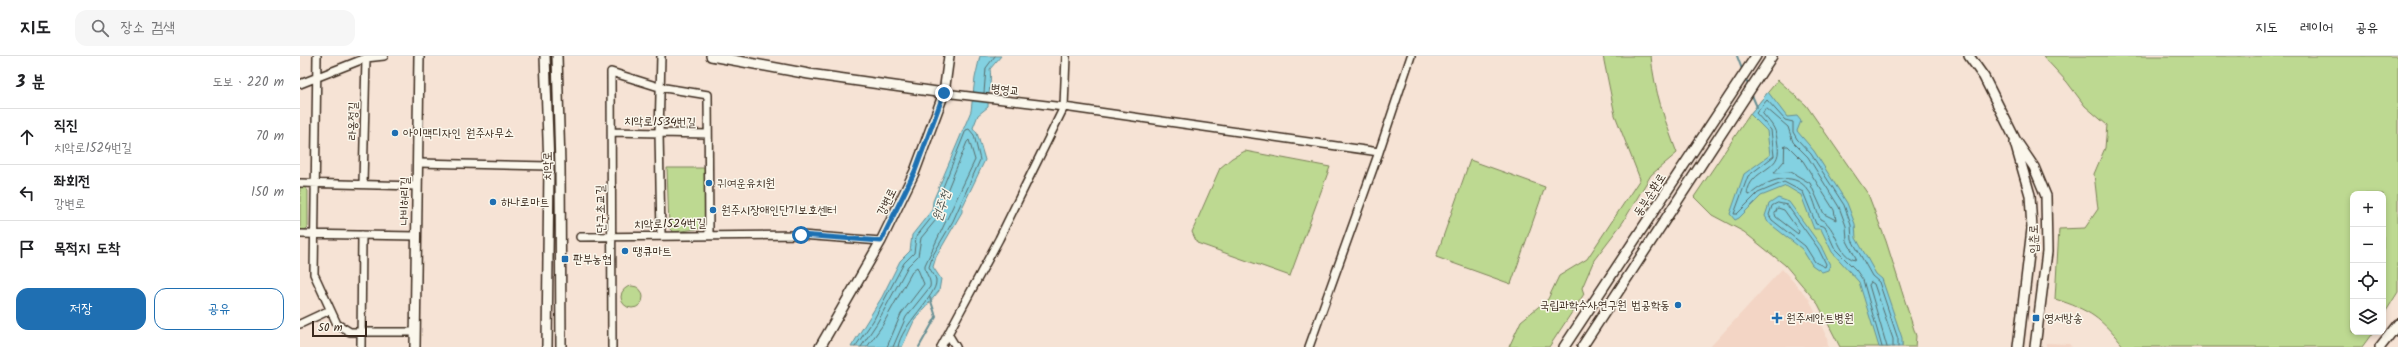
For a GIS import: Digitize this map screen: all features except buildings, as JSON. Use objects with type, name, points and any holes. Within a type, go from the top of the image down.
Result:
[{"type":"street","points":[[317,56],[314,274],[337,324],[350,332],[415,332]]},
{"type":"street","points":[[300,84],[317,76],[366,58],[384,56]]},
{"type":"street","name":"나비허리길","points":[[415,347],[419,56]]},
{"type":"street","name":"치악로","points":[[545,56],[549,166],[547,347]]},
{"type":"street","name":"치악로","points":[[557,56],[560,166],[561,347]]},
{"type":"street","points":[[660,235],[659,87],[661,56]]},
{"type":"street","points":[[711,56],[809,74],[944,93]]},
{"type":"street","name":"강변로","points":[[820,347],[881,241],[915,171],[944,93],[949,56]]},
{"type":"street","points":[[941,347],[999,239],[1064,107],[1066,56]]},
{"type":"street","points":[[1309,347],[1411,56]]},
{"type":"street","points":[[1582,347],[1772,56]]},
{"type":"street","name":"입춘로","points":[[1969,56],[1984,77],[2015,140],[2034,167],[2046,196],[2047,252],[2035,347]]},
{"type":"street","name":"라옹정길","points":[[363,184],[366,58]]},
{"type":"street","name":"동부순환로","points":[[1564,347],[1754,59]]},
{"type":"street","name":"단구초교길","points":[[612,347],[613,236],[611,72],[659,87]]},
{"type":"street","points":[[659,87],[708,96],[709,235]]},
{"type":"street","name":"병영교","points":[[944,93],[1064,107],[1378,152]]},
{"type":"street","name":"치악로1534번길","points":[[612,132],[708,134]]},
{"type":"street","name":"입춘로","points":[[2015,140],[2030,195],[2032,230],[2018,347]]},
{"type":"street","name":"치악로","points":[[418,162],[549,166]]},
{"type":"street","points":[[549,166],[560,166]]},
{"type":"street","points":[[300,183],[417,186]]},
{"type":"street","points":[[300,234],[416,236]]},
{"type":"street","points":[[361,347],[362,235]]},
{"type":"street","name":"치악로1524번길","points":[[580,237],[660,235],[801,235],[881,241]]},
{"type":"street","points":[[300,324],[330,310]]},
{"type":"street","points":[[2380,347],[2398,324]]},
{"type":"street","points":[[948,334],[956,347]]},
{"type":"shaded area","name":"원주세안트병원","points":[[1782,269],[1809,299],[1827,338],[1828,347],[1710,347]]},
{"type":"shaded area","points":[[2046,343],[2069,344],[2072,347],[2046,347]]},
{"type":"green space","points":[[1603,56],[1651,56],[1657,93],[1677,153],[1651,175],[1623,222],[1594,260],[1582,288],[1584,294],[1549,347],[1509,347],[1521,321],[1548,299],[1559,276],[1587,259],[1640,179],[1615,115]]},
{"type":"green space","points":[[2043,56],[2398,56],[2398,292],[2386,311],[2386,191],[2350,191],[2350,335],[2371,335],[2362,347],[2124,347],[2094,316],[2077,307],[2055,299],[2059,229],[2085,228],[2098,209],[2094,174],[2105,148],[2107,125],[2085,106],[2067,82]]},
{"type":"green space","points":[[1778,80],[1806,105],[1868,194],[1886,241],[1916,336],[1915,347],[1902,347],[1902,342],[1890,347],[1840,347],[1818,304],[1785,265],[1744,232],[1712,215],[1694,197],[1750,114]]},
{"type":"green space","points":[[1245,151],[1330,167],[1290,276],[1197,243],[1192,232],[1220,168],[1232,158]]},
{"type":"green space","points":[[1470,160],[1545,187],[1511,284],[1436,257]]},
{"type":"green space","points":[[667,168],[705,168],[707,226],[705,228],[673,232],[669,228]]},
{"type":"green space","points":[[300,187],[305,187],[308,191],[308,227],[305,230],[300,230]]},
{"type":"green space","points":[[632,286],[640,289],[643,297],[640,305],[632,308],[624,305],[621,297],[624,289]]},
{"type":"water","name":"원주천","points":[[980,56],[1001,56],[990,69],[991,77],[988,107],[978,115],[973,128],[977,133],[985,160],[962,208],[962,212],[936,257],[933,267],[941,279],[939,291],[914,321],[902,347],[851,347],[882,297],[900,261],[910,251],[912,235],[932,210],[933,201],[971,111],[975,78]]},
{"type":"water","points":[[1768,92],[1787,117],[1797,116],[1801,121],[1797,131],[1814,151],[1847,203],[1855,224],[1856,238],[1876,274],[1882,279],[1902,338],[1902,347],[1879,347],[1859,282],[1832,252],[1821,229],[1814,229],[1801,195],[1786,186],[1761,196],[1739,218],[1735,220],[1730,214],[1744,174],[1770,155],[1767,131],[1750,114]]},
{"type":"water","points":[[1778,198],[1789,202],[1821,246],[1830,265],[1828,270],[1822,272],[1812,265],[1802,249],[1769,223],[1765,216],[1769,204]]},
{"type":"waterway","points":[[1737,56],[1743,72]]},
{"type":"waterway","points":[[1745,78],[1749,87]]},
{"type":"waterway","points":[[1751,93],[1757,107]]},
{"type":"waterway","points":[[919,347],[936,317],[930,298]]},
{"type":"place","name":"아이맥디자인 원주사무소","points":[[395,133]]},
{"type":"place","name":"귀여운유치원","points":[[709,183]]},
{"type":"place","name":"하나로마트","points":[[493,202]]},
{"type":"place","name":"원주시장애인단기보호센터","points":[[713,210]]},
{"type":"place","name":"땡큐마트","points":[[625,251]]},
{"type":"place","name":"판부농협","points":[[565,259]]},
{"type":"place","name":"국립과학수사연구원 법공학동","points":[[1678,305]]},
{"type":"place","name":"원주세안트병원","points":[[1777,318]]},
{"type":"place","name":"영서방송","points":[[2036,318]]},
{"type":"route","points":[[801,235],[881,241],[915,171],[944,93]]}]
